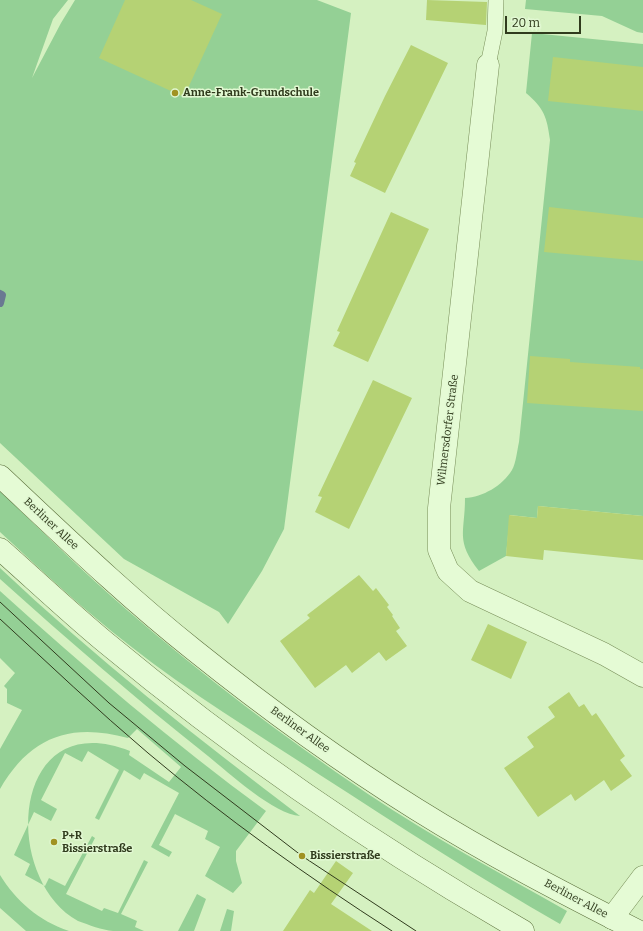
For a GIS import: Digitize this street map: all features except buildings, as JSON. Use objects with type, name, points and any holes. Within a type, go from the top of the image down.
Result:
[{"type":"main road","name":"Wilmersdorfer Straße","points":[[488,65],[439,508],[438,550],[448,572],[470,591],[604,654],[643,676]]},
{"type":"main road","name":"Berliner Allee","points":[[0,476],[94,564],[188,645],[302,732],[416,809],[608,924],[638,931]]},
{"type":"main road","points":[[0,549],[104,641],[224,736],[385,848],[523,931]]},
{"type":"main road","points":[[608,924],[643,877]]},
{"type":"lane","points":[[488,65],[495,31],[496,0]]},
{"type":"green space","points":[[0,0],[68,0],[53,19],[32,78],[75,0],[317,0],[351,13],[284,529],[262,571],[228,624],[219,612],[124,559],[0,443]]},
{"type":"green space","points":[[526,0],[643,0],[643,33],[637,32],[602,16],[525,9]]},
{"type":"green space","points":[[532,33],[643,44],[643,516],[538,506],[537,518],[510,515],[506,556],[479,571],[464,544],[463,528],[465,498],[492,490],[508,476],[512,470],[515,460],[519,442],[550,140],[548,125],[541,108],[526,93]]},
{"type":"green space","points":[[0,491],[111,596],[185,659],[244,705],[392,810],[567,911],[560,924],[469,870],[409,832],[199,696],[152,663],[79,604],[0,532]]},
{"type":"green space","points":[[0,568],[109,665],[223,757],[300,816],[278,809],[252,792],[155,713],[0,579]]},
{"type":"green space","points":[[0,591],[64,648],[163,732],[266,811],[236,851],[236,861],[242,883],[233,893],[205,876],[220,847],[205,839],[208,831],[175,814],[159,845],[172,852],[169,857],[151,847],[179,793],[144,773],[140,780],[124,770],[99,820],[95,818],[119,770],[88,751],[82,762],[65,753],[41,800],[57,809],[51,821],[34,812],[29,822],[30,802],[41,773],[61,752],[90,743],[130,751],[129,755],[169,782],[181,767],[137,729],[128,738],[107,733],[88,732],[70,733],[54,738],[38,746],[24,757],[0,789],[0,749],[22,710],[7,703],[7,689],[4,686],[15,673],[0,658]]},
{"type":"green space","points":[[29,822],[29,835],[36,869],[45,886],[25,875],[30,864],[14,855]]},
{"type":"green space","points":[[92,836],[95,838],[66,894],[102,911],[104,908],[118,913],[144,860],[148,862],[121,914],[137,921],[135,927],[144,931],[113,931],[78,921],[53,899],[45,885],[49,878],[65,886]]},
{"type":"green space","points":[[0,875],[13,893],[29,909],[48,922],[69,931],[26,931],[0,908]]},
{"type":"green space","points":[[197,894],[206,899],[194,931],[178,931]]},
{"type":"green space","points":[[227,909],[234,911],[231,931],[220,931]]},
{"type":"waterway","points":[[0,294],[2,295],[0,303]]},
{"type":"tram line","points":[[0,602],[109,703],[185,766],[302,856],[416,931]]},
{"type":"tram line","points":[[0,619],[110,720],[207,801],[329,890],[392,931]]},
{"type":"place","name":"Anne-Frank-Grundschule","points":[[175,93]]},
{"type":"place","name":"P+R Bissierstraße","points":[[54,842]]},
{"type":"place","name":"Bissierstraße","points":[[302,856]]}]
